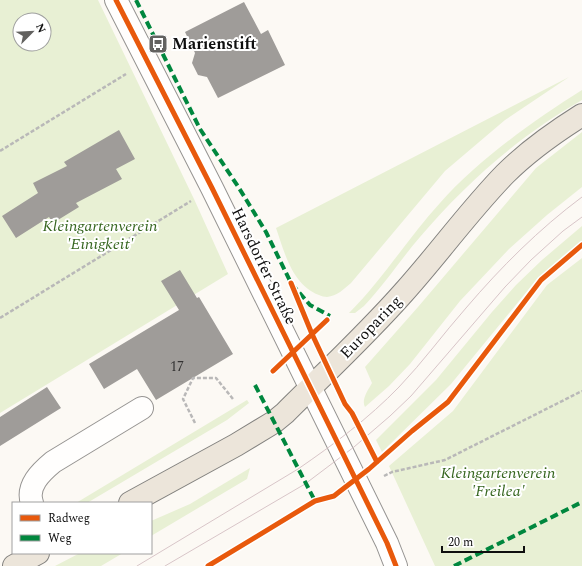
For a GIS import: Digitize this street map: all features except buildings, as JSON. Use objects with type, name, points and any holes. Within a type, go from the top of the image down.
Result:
[{"type":"main road","name":"Europaring","points":[[132,502],[236,445],[274,422],[311,388],[369,330],[405,291],[505,174],[537,146],[582,115]]},
{"type":"main road","points":[[14,566],[36,554]]},
{"type":"street","name":"Harsdorfer Straße","points":[[116,0],[311,388],[387,543],[396,566]]},
{"type":"street","points":[[32,502],[32,488],[40,473],[53,462],[142,408]]},
{"type":"path","points":[[0,150],[132,70]]},
{"type":"path","points":[[0,318],[194,199]]},
{"type":"path","points":[[195,423],[183,399],[193,378],[216,378],[233,399]]},
{"type":"path","points":[[384,476],[392,472],[445,460],[582,391]]},
{"type":"green space","name":"Kleingartenverein 'Einigkeit'","points":[[0,0],[98,0],[194,199],[228,274],[0,413]]},
{"type":"green space","points":[[569,77],[505,120],[445,171],[351,283],[340,292],[331,296],[321,296],[302,284],[290,266],[276,228]]},
{"type":"green space","points":[[582,90],[582,100],[516,144],[475,179],[420,237],[364,306],[355,313],[349,313],[373,286],[428,216],[455,187],[507,142],[545,114]]},
{"type":"green space","points":[[582,132],[582,187],[547,215],[509,249],[460,301],[410,364],[389,386],[365,407],[364,398],[372,383],[365,367],[536,168]]},
{"type":"green space","points":[[582,226],[582,241],[537,279],[451,384],[382,452],[376,440],[436,380],[516,285],[542,260]]},
{"type":"green space","name":"Kleingartenverein 'Freilea'","points":[[582,258],[582,566],[435,566],[389,466],[453,411],[547,285]]},
{"type":"green space","points":[[247,400],[249,403],[227,420],[89,502],[78,502]]},
{"type":"green space","points":[[250,468],[247,479],[152,535],[152,521],[190,504]]},
{"type":"green space","points":[[78,554],[121,554],[101,566],[55,566]]},
{"type":"tram line","points":[[137,566],[298,469],[363,420],[408,377],[466,308],[507,263],[536,235],[582,197]]},
{"type":"tram line","points":[[165,566],[305,484],[354,447],[411,396],[505,287],[531,260],[563,231],[582,217]]},
{"type":"marked path","points":[[136,0],[200,129],[266,232],[291,283],[310,305],[330,316]]},
{"type":"marked path","points":[[255,385],[315,501]]},
{"type":"marked path","points":[[454,566],[582,502]]},
{"type":"cycle path","points":[[116,0],[212,188],[387,543],[396,566]]},
{"type":"cycle path","points":[[208,566],[315,501],[334,496],[369,469],[448,402],[541,280],[582,245]]},
{"type":"cycle path","points":[[291,283],[312,334],[345,404],[352,413],[377,462]]},
{"type":"cycle path","points":[[273,371],[327,320]]},
{"type":"place","name":"Marienstift","points":[[158,44]]}]
